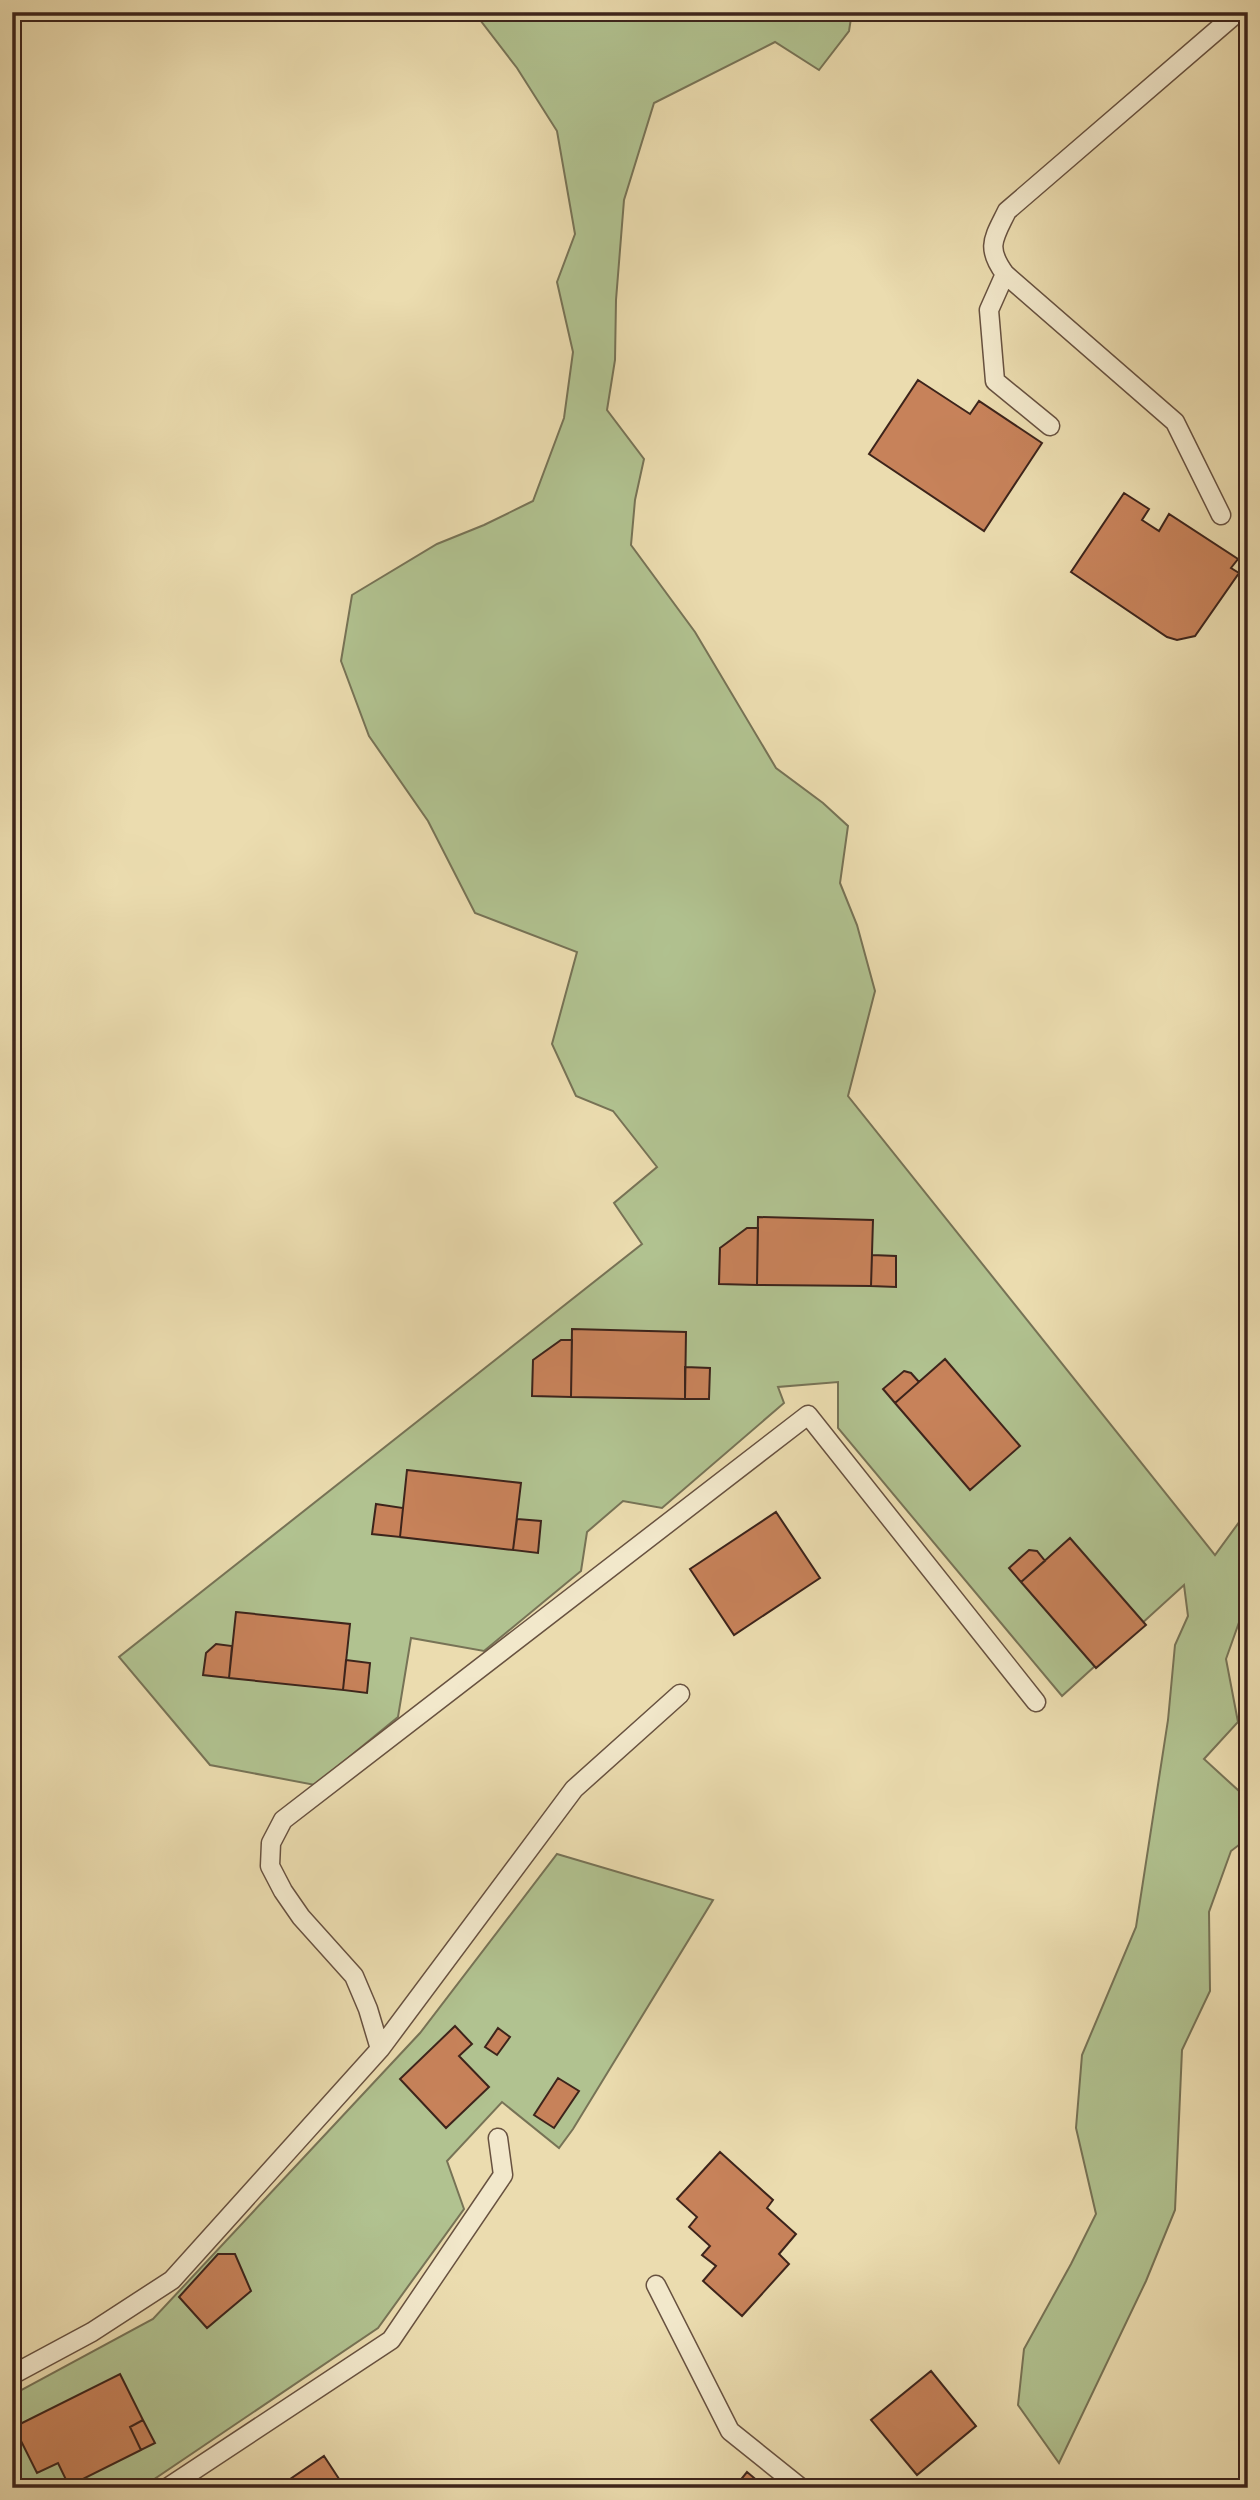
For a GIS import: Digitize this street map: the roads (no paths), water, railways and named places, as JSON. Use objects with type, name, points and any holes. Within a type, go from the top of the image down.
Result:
[{"type":"lane","points":[[1221,516],[1175,422],[1005,274],[995,260],[994,239],[1007,211],[1238,12]]},
{"type":"lane","points":[[1005,274],[989,310],[995,382],[1050,426]]},
{"type":"lane","points":[[380,2049],[368,2009],[354,1976],[301,1917],[270,1866],[271,1843],[283,1820],[808,1415],[1036,1702]]},
{"type":"lane","points":[[12,2375],[92,2332],[172,2280],[380,2049],[574,1788],[680,1695]]},
{"type":"lane","points":[[167,2488],[391,2340],[503,2175],[498,2138]]},
{"type":"lane","points":[[656,2285],[730,2431],[800,2488]]}]
